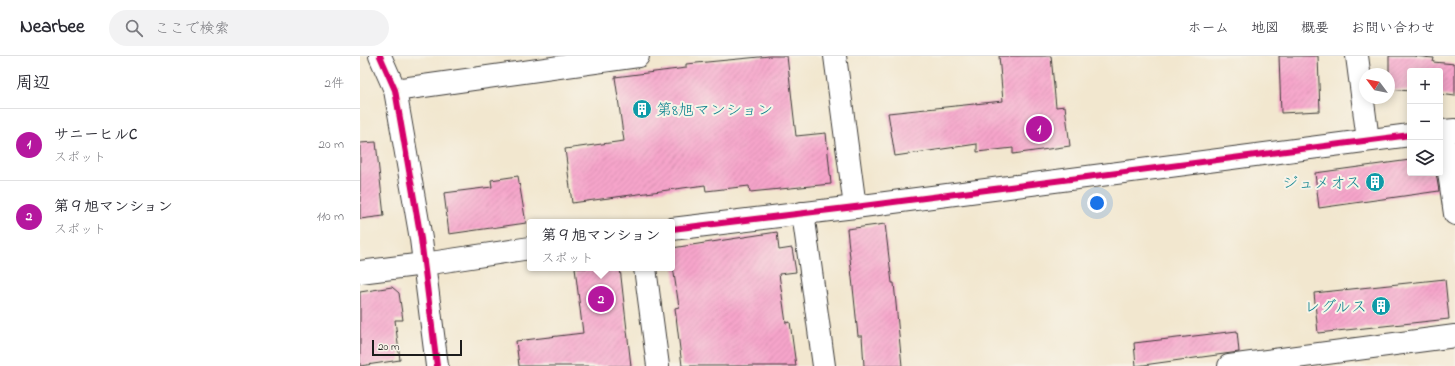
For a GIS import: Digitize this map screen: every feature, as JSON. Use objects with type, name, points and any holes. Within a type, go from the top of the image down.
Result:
[{"type":"street","points":[[380,56],[395,90],[424,264],[437,366]]},
{"type":"street","points":[[395,90],[638,56]]},
{"type":"street","points":[[835,56],[855,207]]},
{"type":"street","points":[[1357,56],[1368,140]]},
{"type":"street","points":[[1446,131],[1455,214]]},
{"type":"street","points":[[675,229],[855,207],[1407,135]]},
{"type":"street","points":[[803,213],[824,366]]},
{"type":"street","points":[[360,272],[527,248]]},
{"type":"street","points":[[645,271],[658,366]]},
{"type":"street","points":[[1229,366],[1315,360],[1455,336]]},
{"type":"building","points":[[770,56],[787,56],[796,136],[826,133],[831,184],[750,192],[749,186],[706,191],[705,185],[572,203],[565,149],[624,141],[615,77],[686,68],[686,64]]},
{"type":"building","points":[[999,56],[1051,56],[1056,107],[1065,106],[1070,146],[1013,154],[1013,148],[977,152],[977,144],[895,156],[888,113],[1003,101]]},
{"type":"building","points":[[1279,56],[1318,56],[1320,111],[1281,113]]},
{"type":"building","points":[[1389,56],[1434,58],[1433,62],[1455,64],[1455,96],[1443,94],[1443,68],[1407,68],[1407,91],[1395,90],[1395,68],[1389,68]]},
{"type":"building","points":[[376,142],[384,216],[360,219],[360,143]]},
{"type":"building","name":"ジュメオス","points":[[1407,160],[1407,176],[1436,176],[1439,191],[1319,208],[1315,173]]},
{"type":"building","points":[[518,176],[526,223],[449,234],[444,193],[492,187],[491,180]]},
{"type":"building","points":[[885,224],[892,283],[894,283],[902,366],[864,366],[862,336],[858,336],[847,229]]},
{"type":"building","points":[[777,232],[779,250],[792,248],[796,272],[779,274],[786,323],[790,322],[796,366],[682,366],[675,308],[679,307],[674,271],[675,271],[675,248]]},
{"type":"building","points":[[575,271],[620,271],[631,366],[519,366],[516,341],[583,333]]},
{"type":"building","name":"レグルス","points":[[1445,279],[1449,319],[1318,333],[1314,293]]},
{"type":"building","points":[[392,287],[399,293],[403,320],[395,320],[400,360],[360,366],[360,292]]},
{"type":"building","points":[[1237,331],[1239,352],[1136,366],[1134,343]]},
{"type":"cycle path","points":[[380,56],[395,90],[421,239],[437,366]]},
{"type":"cycle path","points":[[675,229],[855,207],[1407,135]]},
{"type":"place","name":"第8旭マンション","points":[[642,109]]},
{"type":"place","name":"サニーヒルC","points":[[1039,129]]},
{"type":"place","name":"ジュメオス","points":[[1375,182]]},
{"type":"place","name":"第９旭マンション","points":[[601,299]]},
{"type":"place","name":"レグルス","points":[[1381,306]]}]
